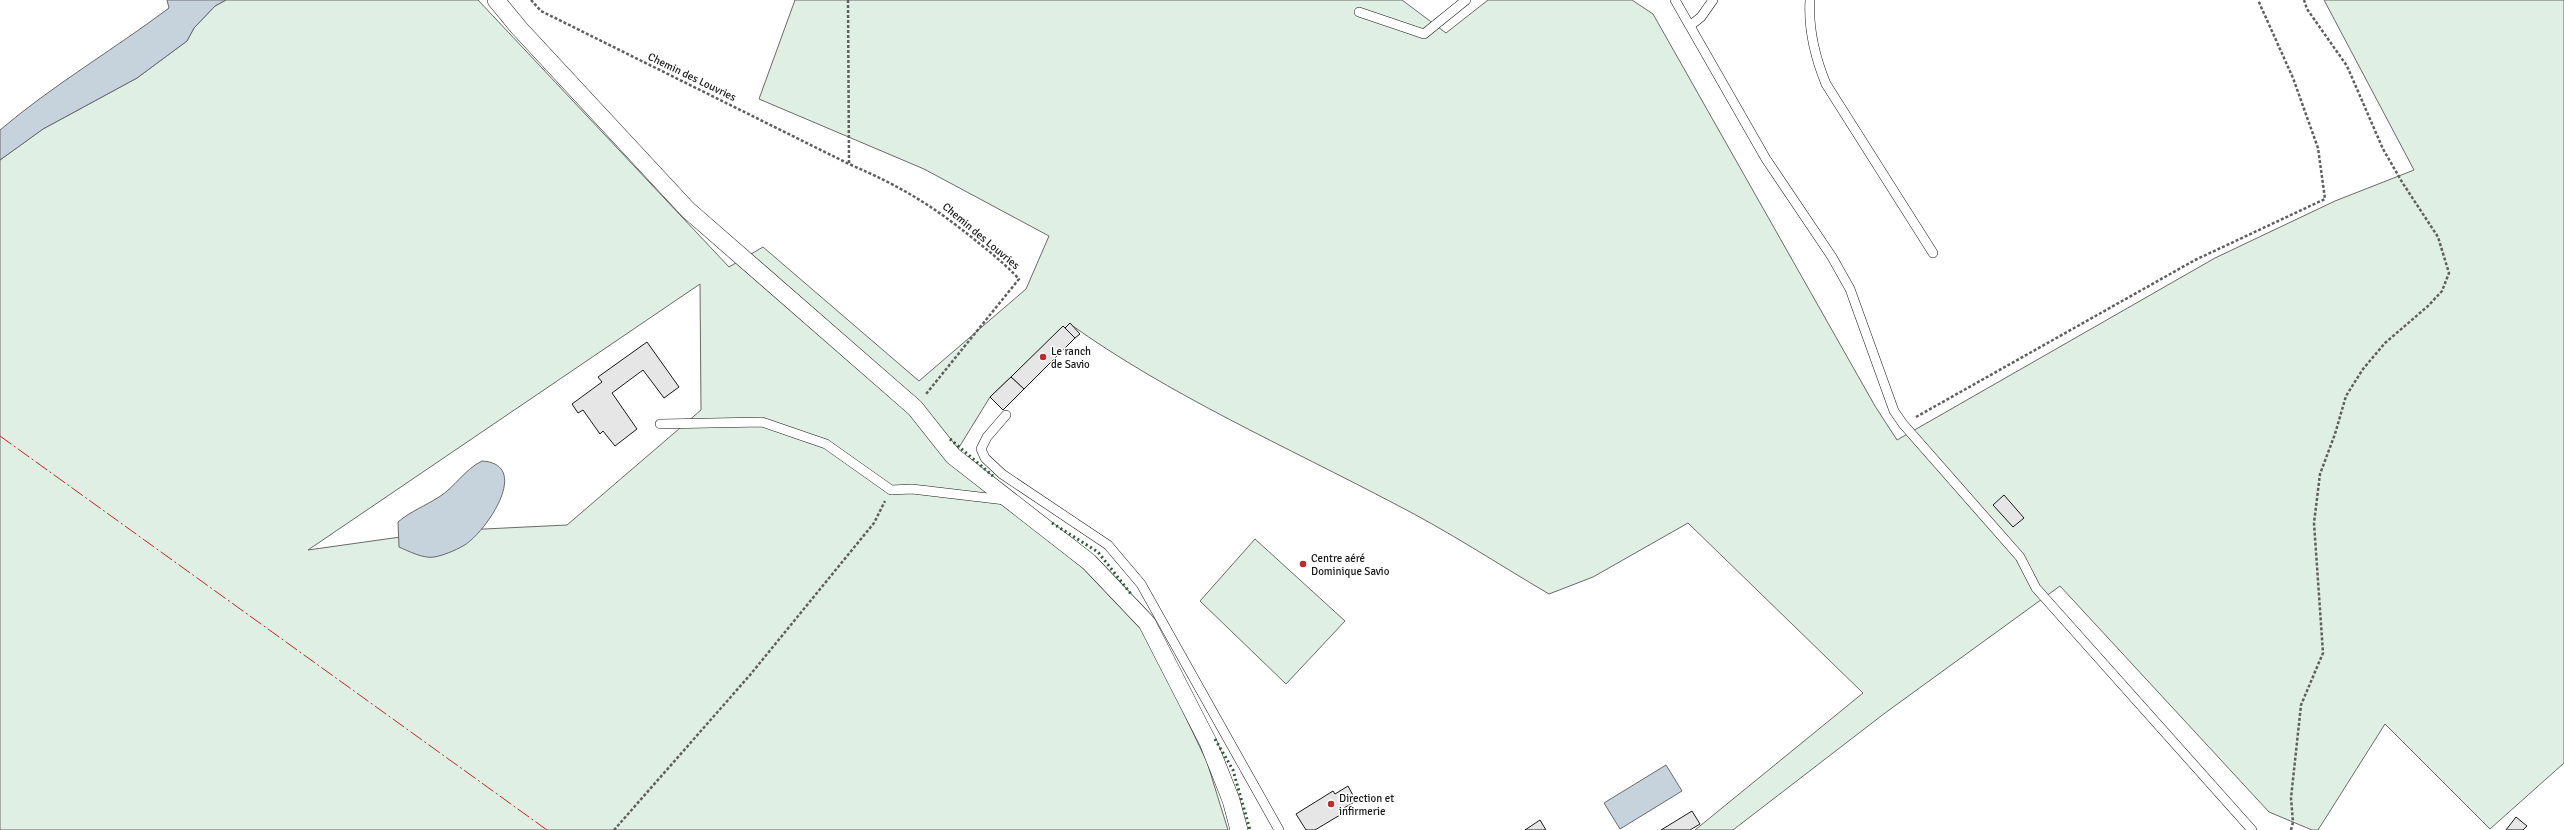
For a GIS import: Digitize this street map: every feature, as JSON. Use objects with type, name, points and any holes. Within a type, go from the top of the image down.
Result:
[{"type":"street","points":[[496,0],[519,28],[688,210],[915,408],[952,456],[1089,562],[1147,623],[1208,742],[1231,800],[1239,830]]},
{"type":"lane","points":[[1359,12],[1424,34],[1466,0]]},
{"type":"lane","points":[[1675,0],[1691,25],[1766,159],[1832,257],[1850,290],[1894,411],[1903,424],[2020,557],[2036,588],[2252,830]]},
{"type":"lane","points":[[1691,25],[1701,17],[1713,0]]},
{"type":"lane","points":[[1810,0],[1811,35],[1815,58],[1826,84],[1933,253]]},
{"type":"lane","points":[[1006,415],[987,437],[981,449],[985,458],[1002,474],[1108,545],[1141,584],[1279,830]]},
{"type":"lane","points":[[660,424],[762,422],[826,444],[891,490],[912,489],[1011,501]]},
{"type":"path","name":"Chemin des Louvries","points":[[531,0],[541,11],[849,164],[894,184],[937,210],[1008,266],[1019,278],[915,408]]},
{"type":"path","points":[[848,0],[849,164]]},
{"type":"path","points":[[1903,424],[2195,260],[2325,199],[2318,148],[2293,78],[2258,0]]},
{"type":"path","points":[[2290,830],[2293,822],[2291,798],[2301,705],[2323,653],[2314,524],[2320,474],[2336,434],[2346,396],[2363,369],[2385,343],[2428,306],[2442,291],[2449,273],[2438,237],[2402,182],[2384,149],[2347,66],[2307,9],[2304,0]]},
{"type":"path","points":[[614,830],[774,644],[874,522],[891,490]]},
{"type":"green space","points":[[226,0],[478,0],[729,267],[763,247],[919,381],[1026,289],[1049,236],[924,169],[759,99],[795,0],[1402,0],[1446,33],[1488,0],[1632,0],[1653,14],[1875,406],[1897,440],[2215,258],[2335,201],[2414,170],[2324,0],[2564,0],[2564,763],[2490,829],[2385,724],[2318,830],[2312,830],[2269,812],[2060,586],[1885,713],[1733,830],[1695,830],[1863,693],[1688,523],[1593,577],[1549,594],[1415,514],[1229,419],[1147,374],[1070,324],[1065,328],[1063,327],[990,397],[950,462],[1084,569],[1143,628],[1207,762],[1228,830],[0,830],[0,160],[43,129],[137,78],[187,41],[194,28],[215,6]],"holes":[[[700,284],[701,410],[567,525],[443,531],[308,550]]]},
{"type":"green space","points":[[1255,539],[1345,621],[1286,684],[1200,601]]},
{"type":"shaded area","points":[[167,0],[226,0],[215,6],[194,28],[187,41],[137,78],[43,129],[0,160],[0,130],[41,98],[169,8]]},
{"type":"shaded area","points":[[482,461],[497,465],[504,474],[504,486],[500,500],[492,515],[472,539],[457,549],[434,557],[421,556],[399,547],[398,522],[445,493],[470,469]]},
{"type":"shaded area","points":[[1666,765],[1682,791],[1620,829],[1604,803]]},
{"type":"building","points":[[1070,323],[1080,334],[1075,338],[1065,328]]},
{"type":"building","name":"Le ranch de Savio","points":[[1063,326],[1075,338],[1024,389],[1011,377]]},
{"type":"building","points":[[647,342],[679,387],[664,398],[643,370],[612,393],[637,429],[615,446],[603,431],[600,434],[583,410],[578,413],[572,404],[602,382],[598,377]]},
{"type":"building","points":[[1011,377],[1024,389],[1003,410],[990,397]]},
{"type":"building","points":[[2004,495],[2024,518],[2013,527],[1993,505]]},
{"type":"building","name":"Direction et infirmerie","points":[[1348,786],[1356,801],[1344,808],[1345,812],[1315,830],[1306,830],[1296,814],[1333,791],[1335,794]]},
{"type":"building","points":[[1692,811],[1700,824],[1690,830],[1661,830]]},
{"type":"building","points":[[2516,817],[2527,826],[2523,830],[2506,830]]},
{"type":"building","points":[[1540,820],[1546,830],[1525,830]]},
{"type":"hedge","points":[[950,439],[993,476]]},
{"type":"hedge","points":[[1052,523],[1098,552],[1131,594]]},
{"type":"hedge","points":[[1215,739],[1233,770],[1250,830]]},
{"type":"power","points":[[0,436],[547,830]]},
{"type":"place","name":"Le ranch de Savio","points":[[1043,357]]},
{"type":"place","name":"Centre aéré Dominique Savio","points":[[1303,564]]},
{"type":"place","name":"Direction et infirmerie","points":[[1331,804]]}]
